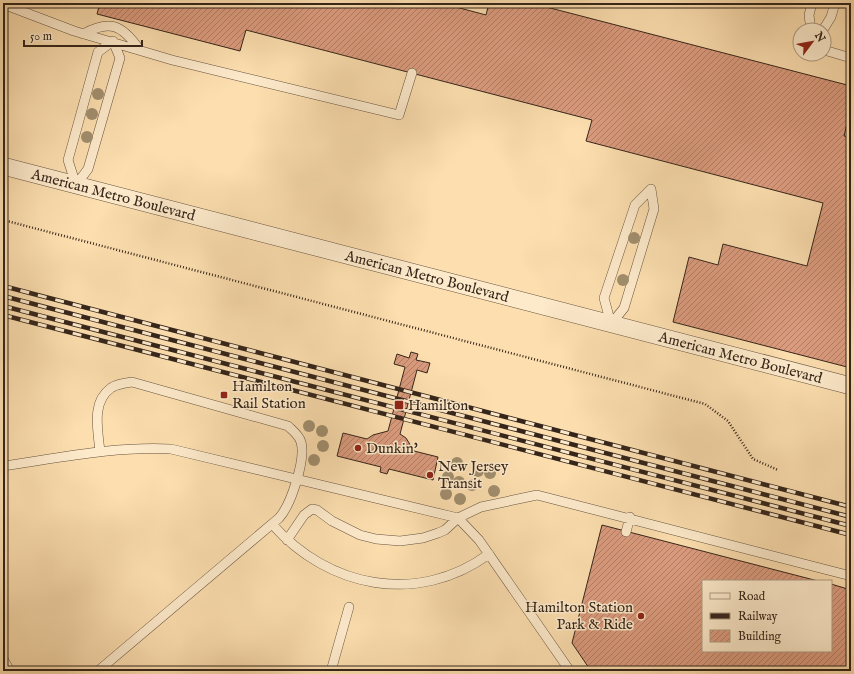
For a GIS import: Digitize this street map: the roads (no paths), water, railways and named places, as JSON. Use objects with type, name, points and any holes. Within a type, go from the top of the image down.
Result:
[{"type":"street","name":"American Metro Boulevard","points":[[3,166],[851,386]]},
{"type":"lane","points":[[809,22],[809,15],[812,3]]},
{"type":"lane","points":[[828,22],[835,3]]},
{"type":"lane","points":[[3,4],[83,34],[113,41],[172,60],[400,115],[412,73]]},
{"type":"lane","points":[[83,34],[102,25],[112,26],[122,30],[130,36],[139,49]]},
{"type":"lane","points":[[76,185],[68,160],[98,52],[113,41]]},
{"type":"lane","points":[[76,185],[88,169],[120,58],[113,41]]},
{"type":"lane","points":[[832,52],[851,58]]},
{"type":"lane","points":[[650,189],[654,209],[624,308],[611,324],[604,298],[635,205],[650,189]]},
{"type":"lane","points":[[98,671],[272,524],[286,509],[296,479],[302,452],[301,442],[296,433],[288,426],[132,382],[112,387],[100,398],[97,415],[100,452]]},
{"type":"lane","points":[[3,466],[100,452],[143,448],[172,449],[458,518],[475,535],[489,554],[570,671]]},
{"type":"lane","points":[[287,540],[304,515],[312,509],[317,510],[332,521],[353,532],[376,539],[392,541],[431,536],[445,530],[458,518],[481,508],[537,494],[630,517],[851,576]]},
{"type":"lane","points":[[626,532],[630,517]]},
{"type":"lane","points":[[272,524],[287,540],[312,560],[352,578],[384,584],[410,583],[437,579],[467,568],[489,554]]},
{"type":"lane","points":[[331,671],[349,607]]},
{"type":"lane","points":[[3,659],[10,671]]},
{"type":"railway","points":[[3,286],[851,507]]},
{"type":"railway","points":[[3,296],[851,517]]},
{"type":"railway","points":[[3,306],[851,526]]},
{"type":"railway","points":[[3,315],[851,535]]},
{"type":"place","name":"Hamilton Rail Station","points":[[224,395]]},
{"type":"place","name":"Hamilton","points":[[399,405]]},
{"type":"place","name":"Dunkin'","points":[[358,448]]},
{"type":"place","name":"New Jersey Transit","points":[[430,475]]},
{"type":"place","name":"Hamilton Station Park & Ride","points":[[641,616]]}]
